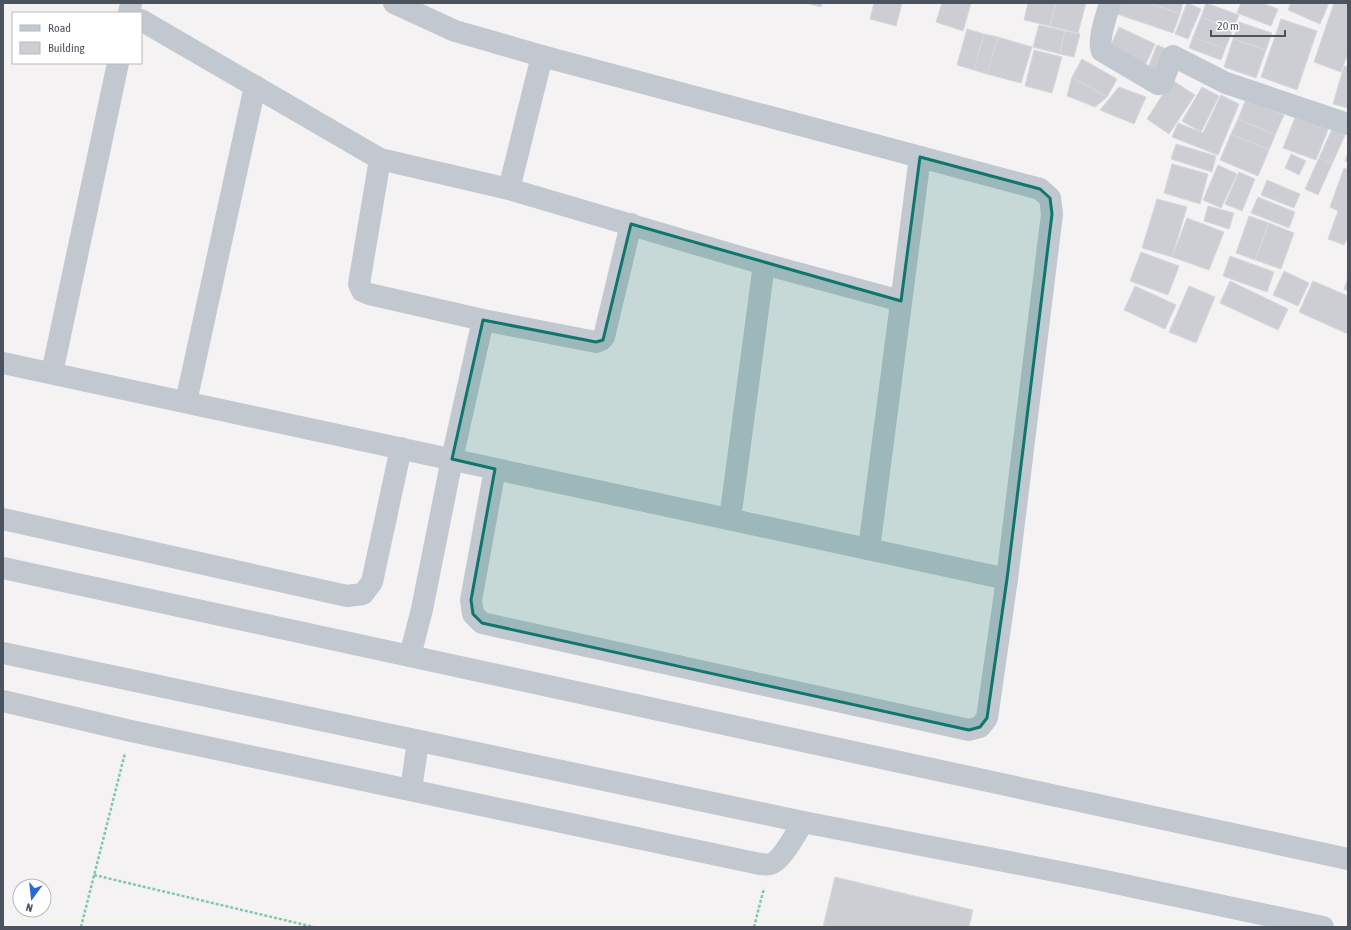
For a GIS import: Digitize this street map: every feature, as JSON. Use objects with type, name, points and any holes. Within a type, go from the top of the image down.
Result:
[{"type":"street","points":[[394,3],[455,31],[542,56],[1040,189],[1050,198],[1052,214],[1007,579],[987,718],[980,727],[969,730],[482,623],[473,614],[471,600],[495,469]]},
{"type":"street","points":[[1110,3],[1101,39],[1100,47],[1102,51],[1158,84],[1162,83],[1173,56],[1226,83],[1348,124]]},
{"type":"street","points":[[142,21],[380,159],[509,189],[764,264],[902,301]]},
{"type":"street","points":[[509,189],[542,56]]},
{"type":"street","points":[[52,373],[118,64]]},
{"type":"street","points":[[186,402],[255,86]]},
{"type":"street","points":[[869,549],[920,157]]},
{"type":"street","points":[[380,159],[359,284],[362,291],[369,294],[483,320],[596,342],[604,338],[631,224]]},
{"type":"street","points":[[730,519],[764,264]]},
{"type":"street","points":[[410,656],[422,609],[452,459],[483,320]]},
{"type":"street","points":[[3,362],[1007,579]]},
{"type":"street","points":[[3,519],[352,596],[363,594],[372,582],[401,448]]},
{"type":"street","points":[[3,568],[1348,858]]},
{"type":"street","points":[[3,653],[803,822],[1091,878],[1322,927]]},
{"type":"street","points":[[3,701],[411,790],[770,864],[781,856],[803,822]]},
{"type":"street","points":[[411,790],[418,741]]},
{"type":"path","points":[[81,927],[131,730]]},
{"type":"path","points":[[754,927],[770,864]]},
{"type":"path","points":[[94,875],[314,927]]},
{"type":"highlighted area","points":[[920,157],[1040,189],[1050,198],[1052,214],[1007,579],[987,718],[980,727],[969,730],[482,623],[473,614],[471,600],[495,469],[452,459],[483,320],[596,342],[603,340],[631,224],[901,301]]},
{"type":"building","points":[[806,3],[822,3],[821,7]]},
{"type":"building","points":[[874,3],[902,3],[896,26],[870,19]]},
{"type":"building","points":[[942,3],[971,3],[963,31],[936,22]]},
{"type":"building","points":[[1028,3],[1056,3],[1050,26],[1024,20]]},
{"type":"building","points":[[1056,3],[1086,3],[1078,33],[1050,26]]},
{"type":"building","points":[[1117,3],[1149,3],[1180,14],[1173,33],[1114,13]]},
{"type":"building","points":[[1149,3],[1183,3],[1180,14]]},
{"type":"building","points":[[1187,3],[1201,9],[1188,39],[1175,34]]},
{"type":"building","points":[[1206,3],[1239,15],[1233,30],[1201,17]]},
{"type":"building","points":[[1241,3],[1262,3],[1278,9],[1271,26],[1237,13]]},
{"type":"building","points":[[1291,3],[1329,3],[1320,24],[1288,10]]},
{"type":"building","points":[[1334,3],[1348,3],[1348,53],[1341,72],[1314,62]]},
{"type":"building","points":[[1201,17],[1233,30],[1225,49],[1193,37]]},
{"type":"building","points":[[1281,19],[1317,31],[1297,90],[1261,77]]},
{"type":"building","points":[[1239,22],[1272,33],[1266,50],[1233,39]]},
{"type":"building","points":[[1039,25],[1065,31],[1060,54],[1033,47]]},
{"type":"building","points":[[1119,27],[1155,44],[1144,68],[1108,51]]},
{"type":"building","points":[[967,29],[984,34],[974,70],[957,65]]},
{"type":"building","points":[[1065,31],[1080,34],[1074,57],[1060,54]]},
{"type":"building","points":[[984,34],[998,37],[987,74],[974,70]]},
{"type":"building","points":[[998,37],[1032,47],[1021,83],[987,74]]},
{"type":"building","points":[[1193,37],[1225,49],[1221,60],[1189,48]]},
{"type":"building","points":[[1233,39],[1266,50],[1256,78],[1224,67]]},
{"type":"building","points":[[1157,45],[1169,50],[1157,80],[1145,75]]},
{"type":"building","points":[[1034,50],[1062,57],[1052,93],[1025,86]]},
{"type":"building","points":[[1082,59],[1117,79],[1107,97],[1072,77]]},
{"type":"building","points":[[1344,66],[1348,67],[1348,108],[1333,104]]},
{"type":"building","points":[[1072,77],[1107,97],[1095,107],[1067,96]]},
{"type":"building","points":[[1172,80],[1195,95],[1169,134],[1147,119]]},
{"type":"building","points":[[1119,87],[1146,97],[1134,124],[1100,110]]},
{"type":"building","points":[[1202,87],[1219,96],[1201,132],[1182,121]]},
{"type":"building","points":[[1221,95],[1239,104],[1218,155],[1172,137],[1178,123],[1203,133]]},
{"type":"building","points":[[1246,99],[1284,115],[1275,135],[1238,119]]},
{"type":"building","points":[[1296,115],[1329,127],[1316,160],[1283,148]]},
{"type":"building","points":[[1238,119],[1275,135],[1269,150],[1231,134]]},
{"type":"building","points":[[1332,129],[1345,135],[1332,164],[1319,158]]},
{"type":"building","points":[[1231,134],[1269,150],[1258,176],[1220,160]]},
{"type":"building","points":[[1176,144],[1216,156],[1212,172],[1171,159]]},
{"type":"building","points":[[1348,152],[1348,162],[1345,161]]},
{"type":"building","points":[[1291,154],[1306,161],[1299,175],[1285,168]]},
{"type":"building","points":[[1319,158],[1332,164],[1318,195],[1305,189]]},
{"type":"building","points":[[1172,164],[1208,174],[1200,204],[1164,193]]},
{"type":"building","points":[[1218,165],[1237,174],[1221,208],[1203,200]]},
{"type":"building","points":[[1344,168],[1348,170],[1348,237],[1344,245],[1328,239],[1338,211],[1330,207]]},
{"type":"building","points":[[1239,172],[1255,179],[1242,211],[1225,204]]},
{"type":"building","points":[[1267,180],[1300,194],[1294,208],[1261,195]]},
{"type":"building","points":[[1258,197],[1295,212],[1289,228],[1251,213]]},
{"type":"building","points":[[1157,199],[1187,207],[1172,257],[1142,248]]},
{"type":"building","points":[[1208,206],[1234,213],[1229,229],[1204,221]]},
{"type":"building","points":[[1249,216],[1269,223],[1255,260],[1236,253]]},
{"type":"building","points":[[1187,218],[1224,232],[1209,270],[1172,257]]},
{"type":"building","points":[[1269,223],[1294,233],[1281,269],[1255,260]]},
{"type":"building","points":[[1141,252],[1179,266],[1168,295],[1130,281]]},
{"type":"building","points":[[1230,256],[1274,272],[1267,292],[1223,276]]},
{"type":"building","points":[[1284,271],[1309,283],[1298,306],[1273,295]]},
{"type":"building","points":[[1348,278],[1348,291],[1344,289]]},
{"type":"building","points":[[1230,281],[1288,309],[1278,330],[1220,303]]},
{"type":"building","points":[[1313,281],[1348,296],[1348,334],[1299,312]]},
{"type":"building","points":[[1135,286],[1176,305],[1165,329],[1124,310]]},
{"type":"building","points":[[1189,286],[1215,297],[1196,343],[1169,332]]},
{"type":"building","points":[[835,877],[973,910],[969,927],[823,927]]}]
